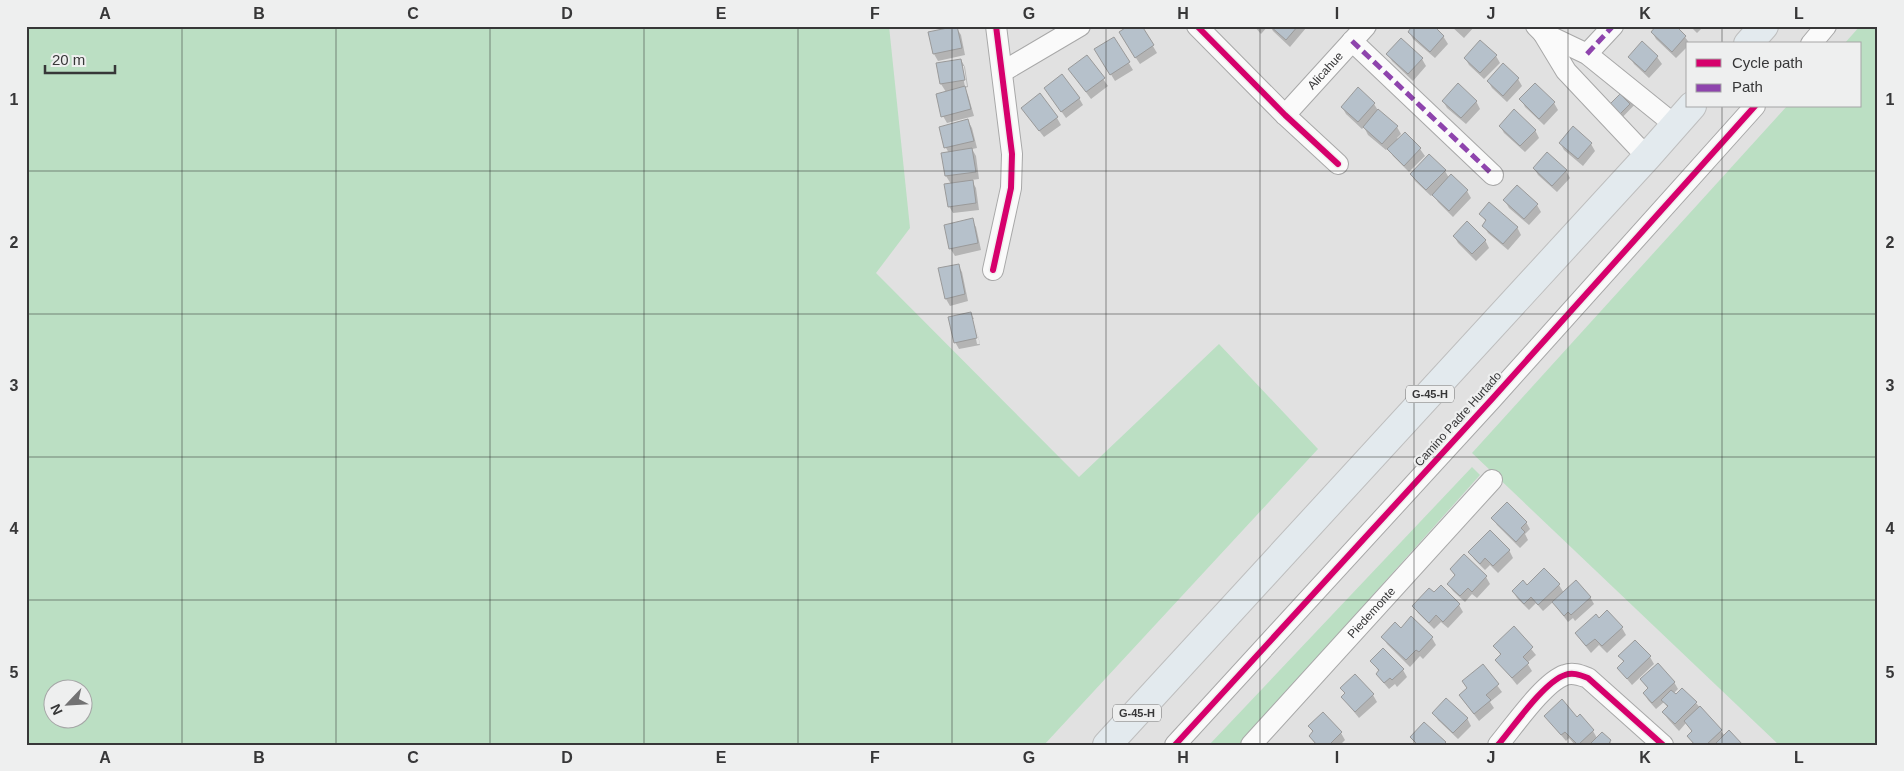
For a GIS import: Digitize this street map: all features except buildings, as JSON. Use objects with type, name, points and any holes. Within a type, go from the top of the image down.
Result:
[{"type":"main road","points":[[1750,42],[1764,26]]},
{"type":"main road","name":"G-45-H","points":[[1107,745],[1684,116]]},
{"type":"street","points":[[993,270],[1011,188],[1012,154],[996,26]]},
{"type":"street","points":[[1002,72],[1080,26]]},
{"type":"street","points":[[1197,26],[1285,115],[1338,164]]},
{"type":"street","name":"Alicahue","points":[[1285,115],[1366,26]]},
{"type":"street","points":[[1586,54],[1613,26]]},
{"type":"street","points":[[1813,42],[1826,26]]},
{"type":"street","points":[[1539,30],[1586,54],[1684,116]]},
{"type":"street","points":[[1539,30],[1566,71],[1647,157]]},
{"type":"street","points":[[1352,41],[1493,174]]},
{"type":"street","name":"Camino Padre Hurtado","points":[[1175,745],[1498,392],[1754,108]]},
{"type":"street","name":"Piedemonte","points":[[1251,745],[1492,480]]},
{"type":"street","points":[[1498,745],[1549,684],[1567,674],[1577,674],[1588,678],[1663,745]]},
{"type":"green space","points":[[26,26],[889,26],[910,228],[876,273],[1079,477],[1219,344],[1318,449],[1044,745],[26,745]]},
{"type":"green space","points":[[1860,26],[1878,26],[1878,745],[1779,745],[1472,453],[1785,108],[1862,108],[1862,42],[1846,42]]},
{"type":"green space","points":[[1472,467],[1480,475],[1239,745],[1209,745]]},
{"type":"marked path","points":[[1587,54],[1613,26]]},
{"type":"marked path","points":[[1352,41],[1493,175]]},
{"type":"cycle path","points":[[993,270],[1011,188],[1012,154],[996,26]]},
{"type":"cycle path","points":[[1197,26],[1285,115],[1338,164]]},
{"type":"cycle path","points":[[1175,745],[1492,399],[1753,108]]},
{"type":"cycle path","points":[[1498,745],[1548,686],[1557,679],[1571,674],[1588,678],[1663,745]]}]
